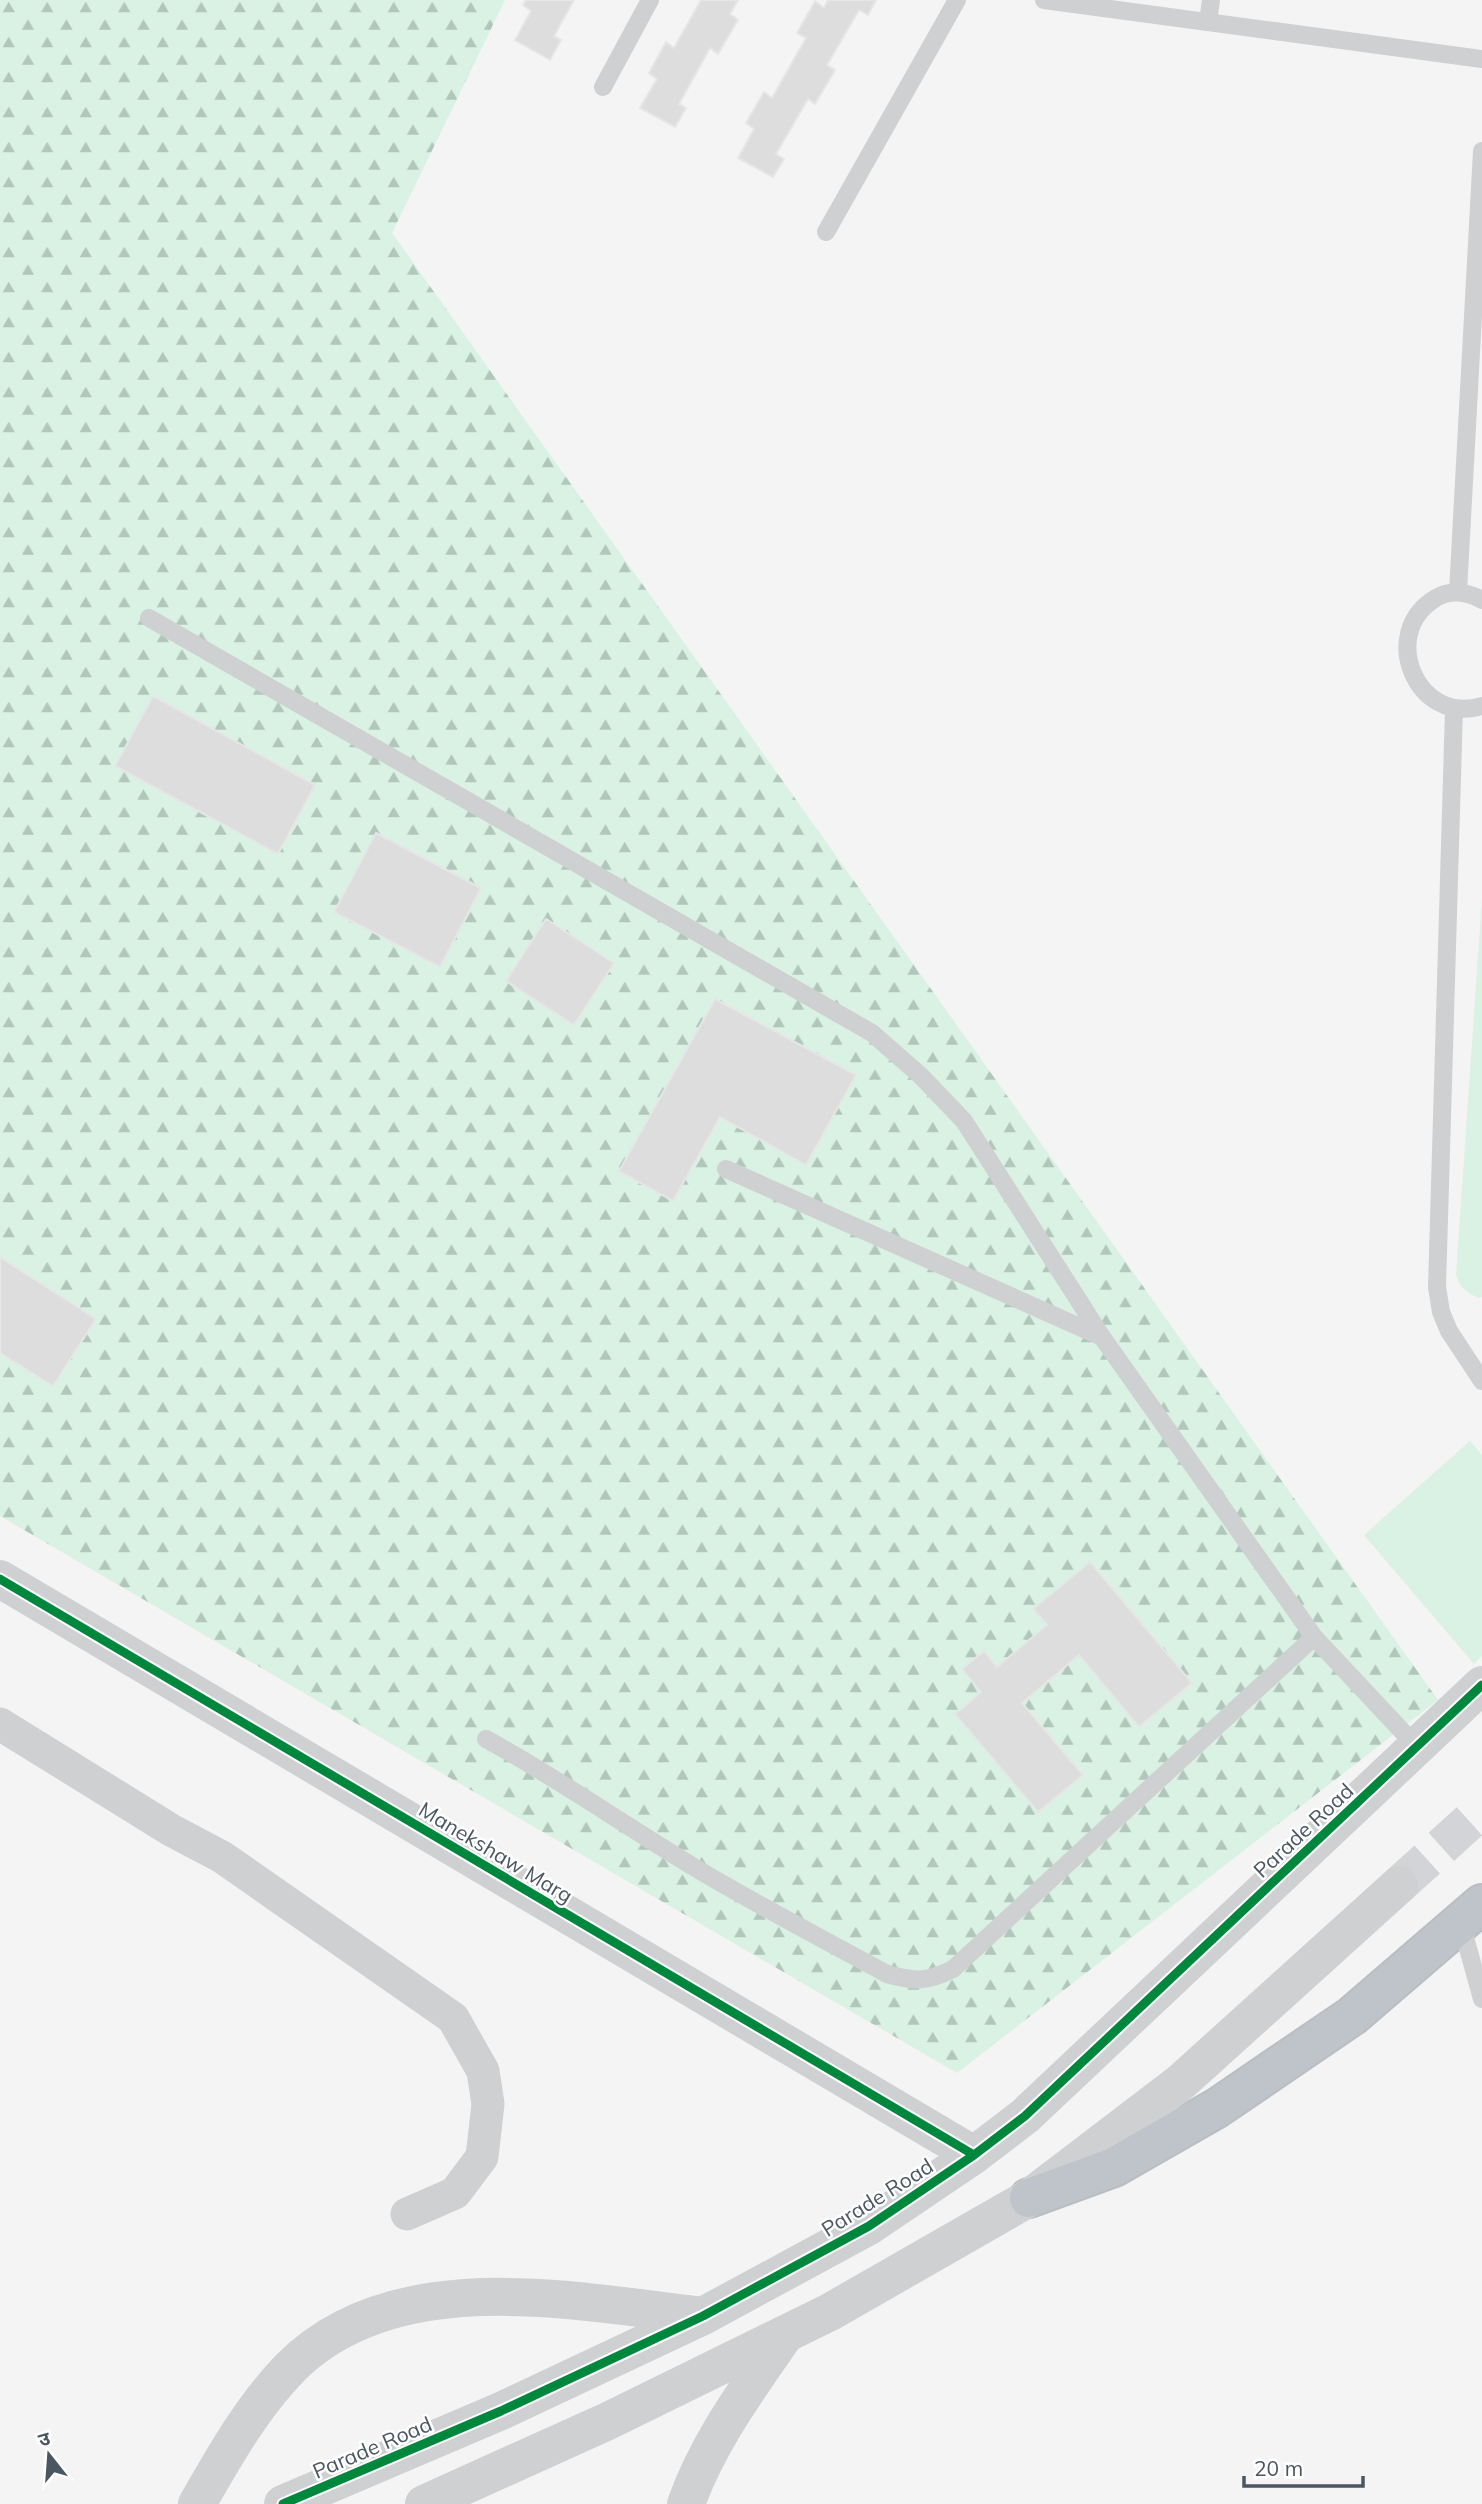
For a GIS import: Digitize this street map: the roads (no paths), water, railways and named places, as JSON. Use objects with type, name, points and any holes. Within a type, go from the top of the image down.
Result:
[{"type":"highway","points":[[1029,2198],[1114,2167],[1217,2108],[1352,2017],[1471,1913]]},
{"type":"street","name":"Manekshaw Marg","points":[[0,1579],[974,2155]]},
{"type":"street","name":"Parade Road","points":[[283,2504],[501,2411],[703,2316],[869,2226],[974,2155],[1025,2116],[1482,1685]]},
{"type":"street","points":[[0,1724],[171,1830],[222,1857],[453,2018],[483,2071],[488,2104],[482,2157],[455,2193],[407,2214]]},
{"type":"street","points":[[424,2504],[608,2421],[830,2312],[1029,2198],[1181,2082],[1399,1885]]},
{"type":"street","points":[[197,2504],[262,2401],[290,2368],[314,2348],[343,2330],[376,2316],[425,2302],[499,2296],[584,2302],[703,2316]]},
{"type":"street","points":[[685,2504],[707,2453],[727,2419],[785,2334]]},
{"type":"lane","points":[[603,88],[650,0]]},
{"type":"lane","points":[[826,232],[957,0]]},
{"type":"lane","points":[[1044,0],[1482,59]]},
{"type":"lane","points":[[1208,22],[1211,0]]},
{"type":"lane","points":[[1458,592],[1482,151]]},
{"type":"lane","points":[[1482,600],[1474,595],[1458,592],[1441,595],[1426,604],[1414,618],[1408,635],[1407,654],[1412,673],[1422,690],[1436,702],[1454,709],[1469,710],[1482,706]]},
{"type":"lane","points":[[149,618],[872,1033],[920,1076],[964,1121],[1102,1337],[1314,1637],[1417,1747]]},
{"type":"lane","points":[[1454,709],[1437,1287],[1441,1312],[1449,1331],[1482,1381]]},
{"type":"lane","points":[[726,1169],[1102,1337]]},
{"type":"lane","points":[[486,1739],[540,1768],[596,1807],[710,1876],[887,1974],[911,1981],[933,1979],[953,1969],[1314,1637]]},
{"type":"lane","points":[[1471,1913],[1482,1999]]},
{"type":"tunnel","points":[[1399,1885],[1482,1810]]}]
